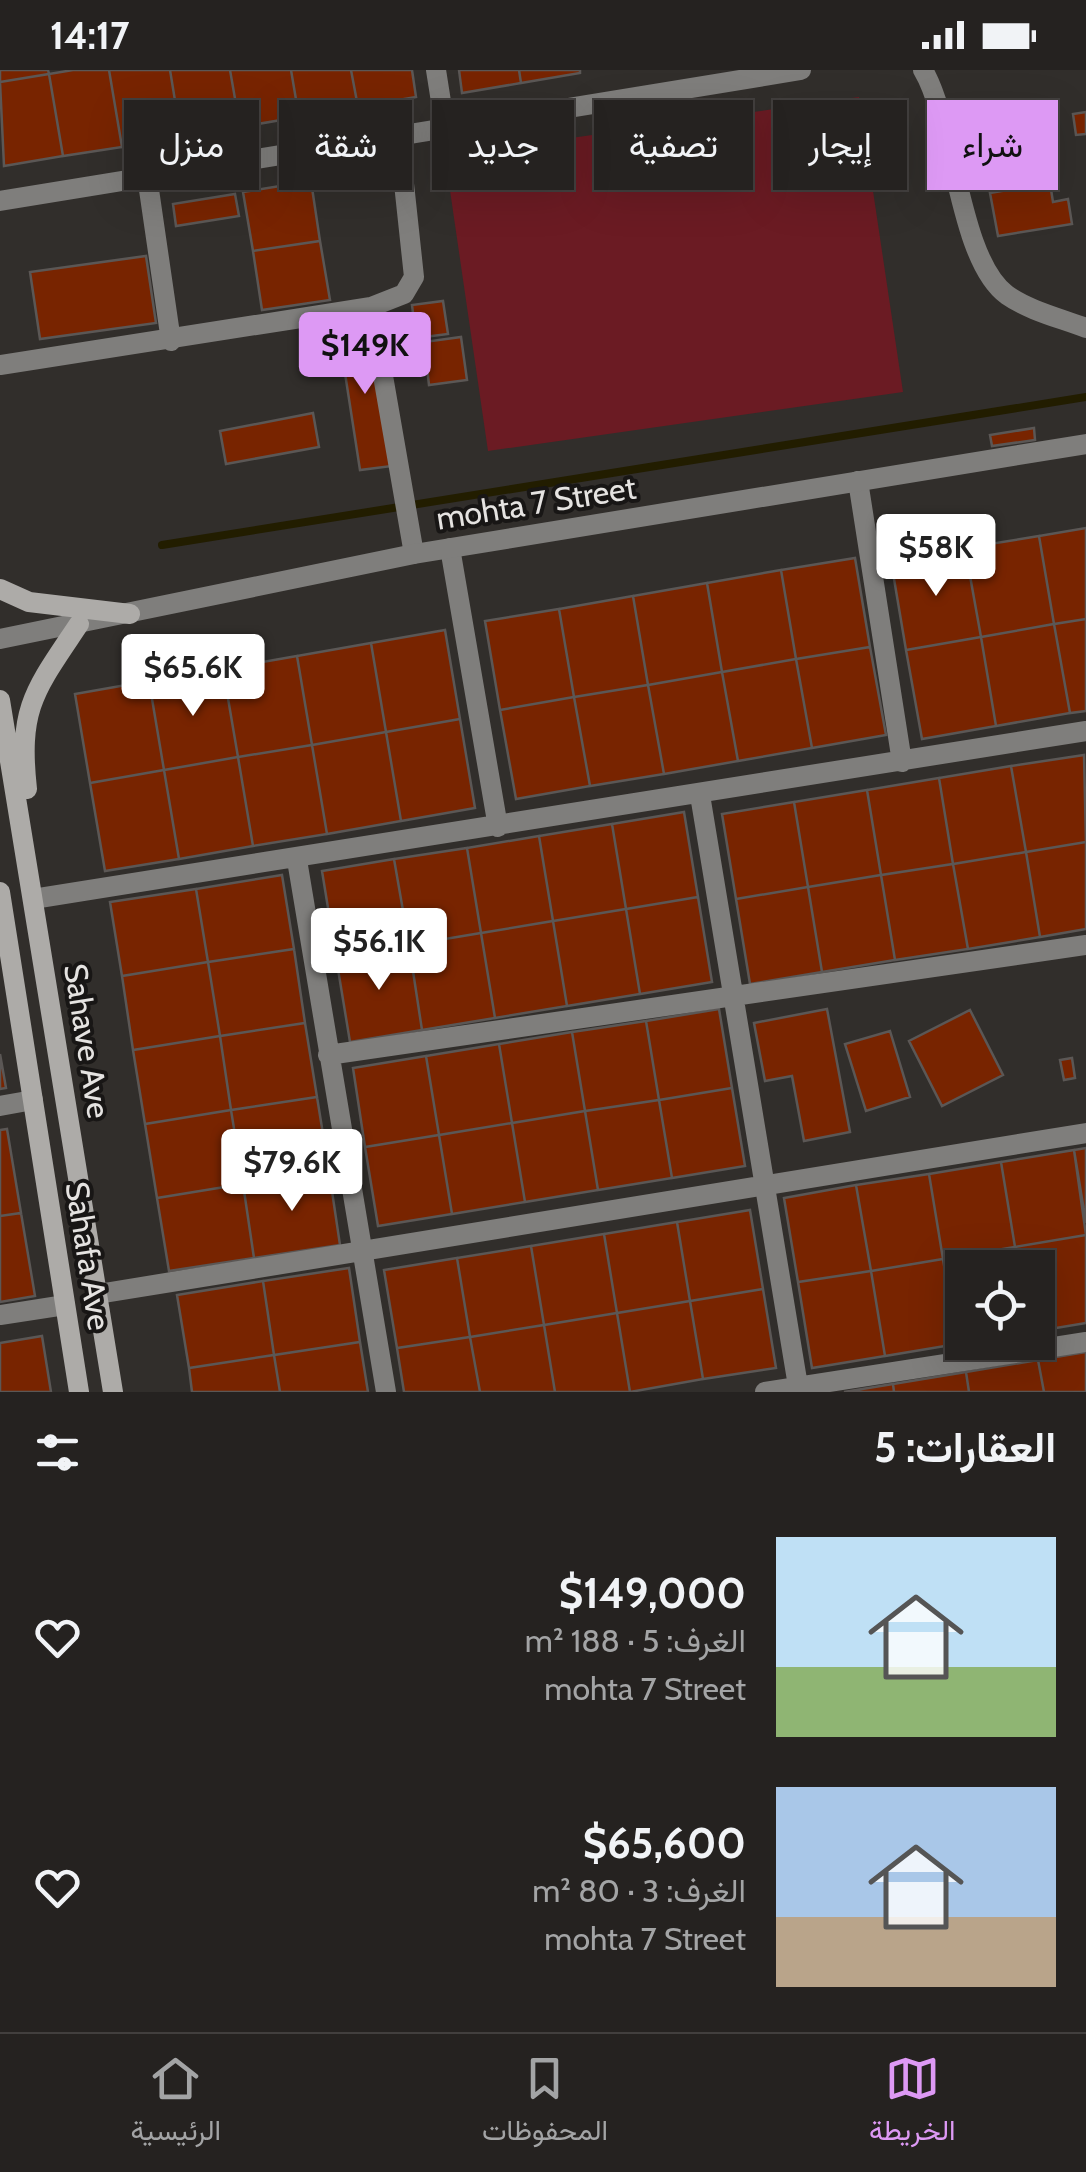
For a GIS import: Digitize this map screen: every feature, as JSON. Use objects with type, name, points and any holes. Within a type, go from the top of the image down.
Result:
[{"type":"main road","points":[[0,589],[29,602],[130,614]]},
{"type":"main road","points":[[26,850],[30,816],[23,722],[38,687],[79,624]]},
{"type":"main road","name":"Sahave Ave","points":[[0,700],[114,1392]]},
{"type":"main road","name":"Sahafa Ave","points":[[0,896],[78,1392]]},
{"type":"street","points":[[436,70],[441,100]]},
{"type":"street","points":[[574,106],[801,70]]},
{"type":"street","points":[[923,70],[973,237],[988,272],[1003,292],[1026,306],[1086,328]]},
{"type":"street","points":[[0,201],[124,180]]},
{"type":"street","points":[[149,190],[171,342]]},
{"type":"street","points":[[0,365],[171,342],[370,307],[404,294],[414,277],[404,190]]},
{"type":"street","points":[[370,307],[414,554]]},
{"type":"street","name":"mohta 7 Street","points":[[0,639],[130,614],[199,594],[414,554],[1086,444]]},
{"type":"street","points":[[858,481],[902,762]]},
{"type":"street","points":[[450,548],[498,828]]},
{"type":"street","points":[[33,899],[498,828],[1086,731]]},
{"type":"street","points":[[700,795],[799,1389]]},
{"type":"street","points":[[297,860],[386,1392]]},
{"type":"street","points":[[328,1055],[1086,946]]},
{"type":"street","points":[[0,1106],[33,1100]]},
{"type":"street","points":[[98,1294],[1086,1133]]},
{"type":"street","points":[[0,1315],[65,1305]]},
{"type":"street","points":[[765,1392],[1086,1342]]},
{"type":"shaded area","points":[[773,109],[773,190],[873,190],[903,392],[488,451],[450,190],[574,190],[574,138],[594,135],[594,190],[753,190],[753,112]]},
{"type":"building","points":[[0,70],[48,70],[49,74],[0,82]]},
{"type":"building","points":[[109,70],[122,147],[63,156],[49,74]]},
{"type":"building","points":[[109,70],[170,70],[175,100],[124,100],[122,147]]},
{"type":"building","points":[[170,70],[230,70],[235,100],[175,100]]},
{"type":"building","points":[[230,70],[291,70],[296,100],[279,100],[279,120],[259,124],[259,100],[235,100]]},
{"type":"building","points":[[291,70],[351,70],[357,100],[296,100]]},
{"type":"building","points":[[351,70],[412,70],[416,97],[357,100]]},
{"type":"building","points":[[459,70],[519,70],[521,83],[462,93]]},
{"type":"building","points":[[519,70],[580,70],[580,73],[521,83]]},
{"type":"building","points":[[49,74],[63,156],[4,166],[0,82]]},
{"type":"building","points":[[1086,112],[1086,134],[1076,135],[1073,114]]},
{"type":"building","points":[[279,186],[279,190],[312,190],[320,241],[253,251],[243,192]]},
{"type":"building","points":[[1051,190],[1053,202],[1068,199],[1072,224],[998,236],[990,193]]},
{"type":"building","points":[[235,194],[239,216],[176,226],[173,204]]},
{"type":"building","points":[[320,241],[330,300],[262,310],[253,251]]},
{"type":"building","points":[[146,256],[156,323],[40,339],[30,272]]},
{"type":"building","points":[[443,301],[448,334],[416,338],[412,305]]},
{"type":"building","points":[[370,323],[392,466],[360,470],[338,328]]},
{"type":"building","points":[[461,337],[467,380],[429,385],[424,342]]},
{"type":"building","points":[[313,413],[319,447],[226,464],[220,431]]},
{"type":"building","points":[[1034,428],[1035,440],[992,446],[990,435]]},
{"type":"building","points":[[1086,528],[1086,619],[1054,624],[1039,536]]},
{"type":"building","points":[[1039,536],[1054,624],[981,637],[965,548]]},
{"type":"building","points":[[965,548],[981,637],[906,650],[891,561]]},
{"type":"building","points":[[855,558],[870,647],[796,659],[781,570]]},
{"type":"building","points":[[781,570],[796,659],[722,672],[707,583]]},
{"type":"building","points":[[707,583],[722,672],[648,685],[633,596]]},
{"type":"building","points":[[633,596],[648,685],[574,697],[559,609]]},
{"type":"building","points":[[559,609],[574,697],[500,710],[485,621]]},
{"type":"building","points":[[1086,619],[1086,711],[1070,713],[1054,624]]},
{"type":"building","points":[[1054,624],[1070,713],[996,726],[981,637]]},
{"type":"building","points":[[445,630],[460,719],[386,732],[371,643]]},
{"type":"building","points":[[981,637],[996,726],[922,739],[906,650]]},
{"type":"building","points":[[371,643],[386,732],[312,745],[297,656]]},
{"type":"building","points":[[870,647],[886,735],[812,748],[796,659]]},
{"type":"building","points":[[297,656],[312,745],[238,757],[223,669]]},
{"type":"building","points":[[796,659],[812,748],[738,761],[722,672]]},
{"type":"building","points":[[223,669],[238,757],[164,770],[149,681]]},
{"type":"building","points":[[722,672],[738,761],[664,774],[648,685]]},
{"type":"building","points":[[149,681],[164,770],[90,783],[75,694]]},
{"type":"building","points":[[648,685],[664,774],[590,786],[574,697]]},
{"type":"building","points":[[574,697],[590,786],[516,799],[500,710]]},
{"type":"building","points":[[460,719],[475,808],[401,821],[386,732]]},
{"type":"building","points":[[386,732],[401,821],[327,834],[312,745]]},
{"type":"building","points":[[312,745],[327,834],[253,846],[238,757]]},
{"type":"building","points":[[1084,755],[1086,842],[1026,852],[1011,766]]},
{"type":"building","points":[[238,757],[253,846],[179,859],[164,770]]},
{"type":"building","points":[[1011,766],[1026,852],[953,864],[939,778]]},
{"type":"building","points":[[164,770],[179,859],[105,871],[90,783]]},
{"type":"building","points":[[939,778],[953,864],[881,875],[867,790]]},
{"type":"building","points":[[867,790],[881,875],[808,887],[794,802]]},
{"type":"building","points":[[794,802],[808,887],[736,899],[722,814]]},
{"type":"building","points":[[684,812],[698,897],[626,909],[612,824]]},
{"type":"building","points":[[612,824],[626,909],[553,921],[539,836]]},
{"type":"building","points":[[539,836],[553,921],[481,933],[467,848]]},
{"type":"building","points":[[1086,842],[1086,929],[1040,937],[1026,852]]},
{"type":"building","points":[[467,848],[481,933],[409,945],[394,859]]},
{"type":"building","points":[[1026,852],[1040,937],[968,949],[953,864]]},
{"type":"building","points":[[394,859],[409,945],[336,957],[322,871]]},
{"type":"building","points":[[953,864],[968,949],[895,960],[881,875]]},
{"type":"building","points":[[282,875],[294,949],[208,962],[196,889]]},
{"type":"building","points":[[881,875],[895,960],[822,972],[808,887]]},
{"type":"building","points":[[808,887],[822,972],[750,984],[736,899]]},
{"type":"building","points":[[196,889],[208,962],[122,976],[110,902]]},
{"type":"building","points":[[698,897],[712,982],[640,994],[626,909]]},
{"type":"building","points":[[626,909],[640,994],[567,1006],[553,921]]},
{"type":"building","points":[[553,921],[567,1006],[495,1018],[481,933]]},
{"type":"building","points":[[481,933],[495,1018],[422,1030],[409,945]]},
{"type":"building","points":[[409,945],[422,1030],[350,1042],[336,957]]},
{"type":"building","points":[[294,949],[305,1023],[220,1036],[208,962]]},
{"type":"building","points":[[208,962],[220,1036],[133,1050],[122,976]]},
{"type":"building","points":[[719,1009],[732,1088],[659,1100],[646,1021]]},
{"type":"building","points":[[827,1009],[850,1132],[804,1141],[792,1076],[765,1081],[754,1023]]},
{"type":"building","points":[[970,1010],[1003,1075],[942,1106],[909,1041]]},
{"type":"building","points":[[646,1021],[659,1100],[585,1111],[572,1032]]},
{"type":"building","points":[[305,1023],[317,1097],[231,1110],[220,1036]]},
{"type":"building","points":[[890,1031],[910,1097],[866,1111],[845,1044]]},
{"type":"building","points":[[572,1032],[585,1111],[512,1123],[499,1044]]},
{"type":"building","points":[[220,1036],[231,1110],[145,1124],[133,1050]]},
{"type":"building","points":[[499,1044],[512,1123],[439,1135],[426,1056]]},
{"type":"building","points":[[0,1054],[6,1088],[0,1089]]},
{"type":"building","points":[[426,1056],[439,1135],[365,1147],[353,1068]]},
{"type":"building","points":[[1072,1058],[1075,1078],[1064,1080],[1060,1060]]},
{"type":"building","points":[[732,1088],[745,1166],[672,1178],[659,1100]]},
{"type":"building","points":[[317,1097],[329,1171],[243,1184],[231,1110]]},
{"type":"building","points":[[659,1100],[672,1178],[598,1190],[585,1111]]},
{"type":"building","points":[[231,1110],[243,1184],[157,1198],[145,1124]]},
{"type":"building","points":[[585,1111],[598,1190],[525,1202],[512,1123]]},
{"type":"building","points":[[512,1123],[525,1202],[452,1214],[439,1135]]},
{"type":"building","points":[[7,1129],[21,1213],[0,1216],[0,1130]]},
{"type":"building","points":[[439,1135],[452,1214],[378,1226],[365,1147]]},
{"type":"building","points":[[1086,1148],[1086,1223],[1074,1150]]},
{"type":"building","points":[[1074,1150],[1086,1235],[1015,1247],[1001,1162]]},
{"type":"building","points":[[1001,1162],[1015,1247],[945,1250],[943,1259],[929,1174]]},
{"type":"building","points":[[329,1171],[340,1245],[254,1258],[243,1184]]},
{"type":"building","points":[[929,1174],[943,1259],[871,1271],[856,1185]]},
{"type":"building","points":[[243,1184],[254,1258],[169,1271],[157,1198]]},
{"type":"building","points":[[856,1185],[871,1271],[798,1282],[784,1198]]},
{"type":"building","points":[[750,1210],[763,1289],[690,1301],[677,1222]]},
{"type":"building","points":[[21,1213],[35,1296],[0,1302],[0,1216]]},
{"type":"building","points":[[677,1222],[690,1301],[617,1313],[604,1234]]},
{"type":"building","points":[[604,1234],[617,1313],[544,1325],[531,1246]]},
{"type":"building","points":[[1086,1235],[1086,1323],[1055,1328],[1055,1250],[1015,1247]]},
{"type":"building","points":[[531,1246],[544,1325],[470,1337],[457,1258]]},
{"type":"building","points":[[457,1258],[470,1337],[397,1348],[384,1270]]},
{"type":"building","points":[[943,1259],[945,1346],[885,1356],[871,1271]]},
{"type":"building","points":[[349,1268],[360,1342],[274,1355],[263,1281]]},
{"type":"building","points":[[871,1271],[885,1356],[812,1368],[798,1282]]},
{"type":"building","points":[[263,1281],[274,1355],[189,1368],[177,1295]]},
{"type":"building","points":[[763,1289],[776,1368],[703,1379],[690,1301]]},
{"type":"building","points":[[690,1301],[703,1379],[630,1392],[617,1313]]},
{"type":"building","points":[[617,1313],[630,1392],[555,1392],[544,1325]]},
{"type":"building","points":[[544,1325],[555,1392],[480,1392],[470,1337]]},
{"type":"building","points":[[42,1336],[51,1392],[0,1392],[0,1343]]},
{"type":"building","points":[[470,1337],[480,1392],[404,1392],[397,1348]]},
{"type":"building","points":[[360,1342],[368,1392],[280,1392],[274,1355]]},
{"type":"building","points":[[1086,1352],[1086,1392],[1044,1392],[1038,1360]]},
{"type":"building","points":[[274,1355],[280,1392],[192,1392],[189,1368]]},
{"type":"building","points":[[1038,1360],[1044,1392],[969,1392],[966,1372]]},
{"type":"building","points":[[966,1372],[969,1392],[894,1392],[893,1384]]},
{"type":"building","points":[[893,1384],[894,1392],[844,1392]]},
{"type":"waterway","points":[[162,545],[1086,397]]}]
